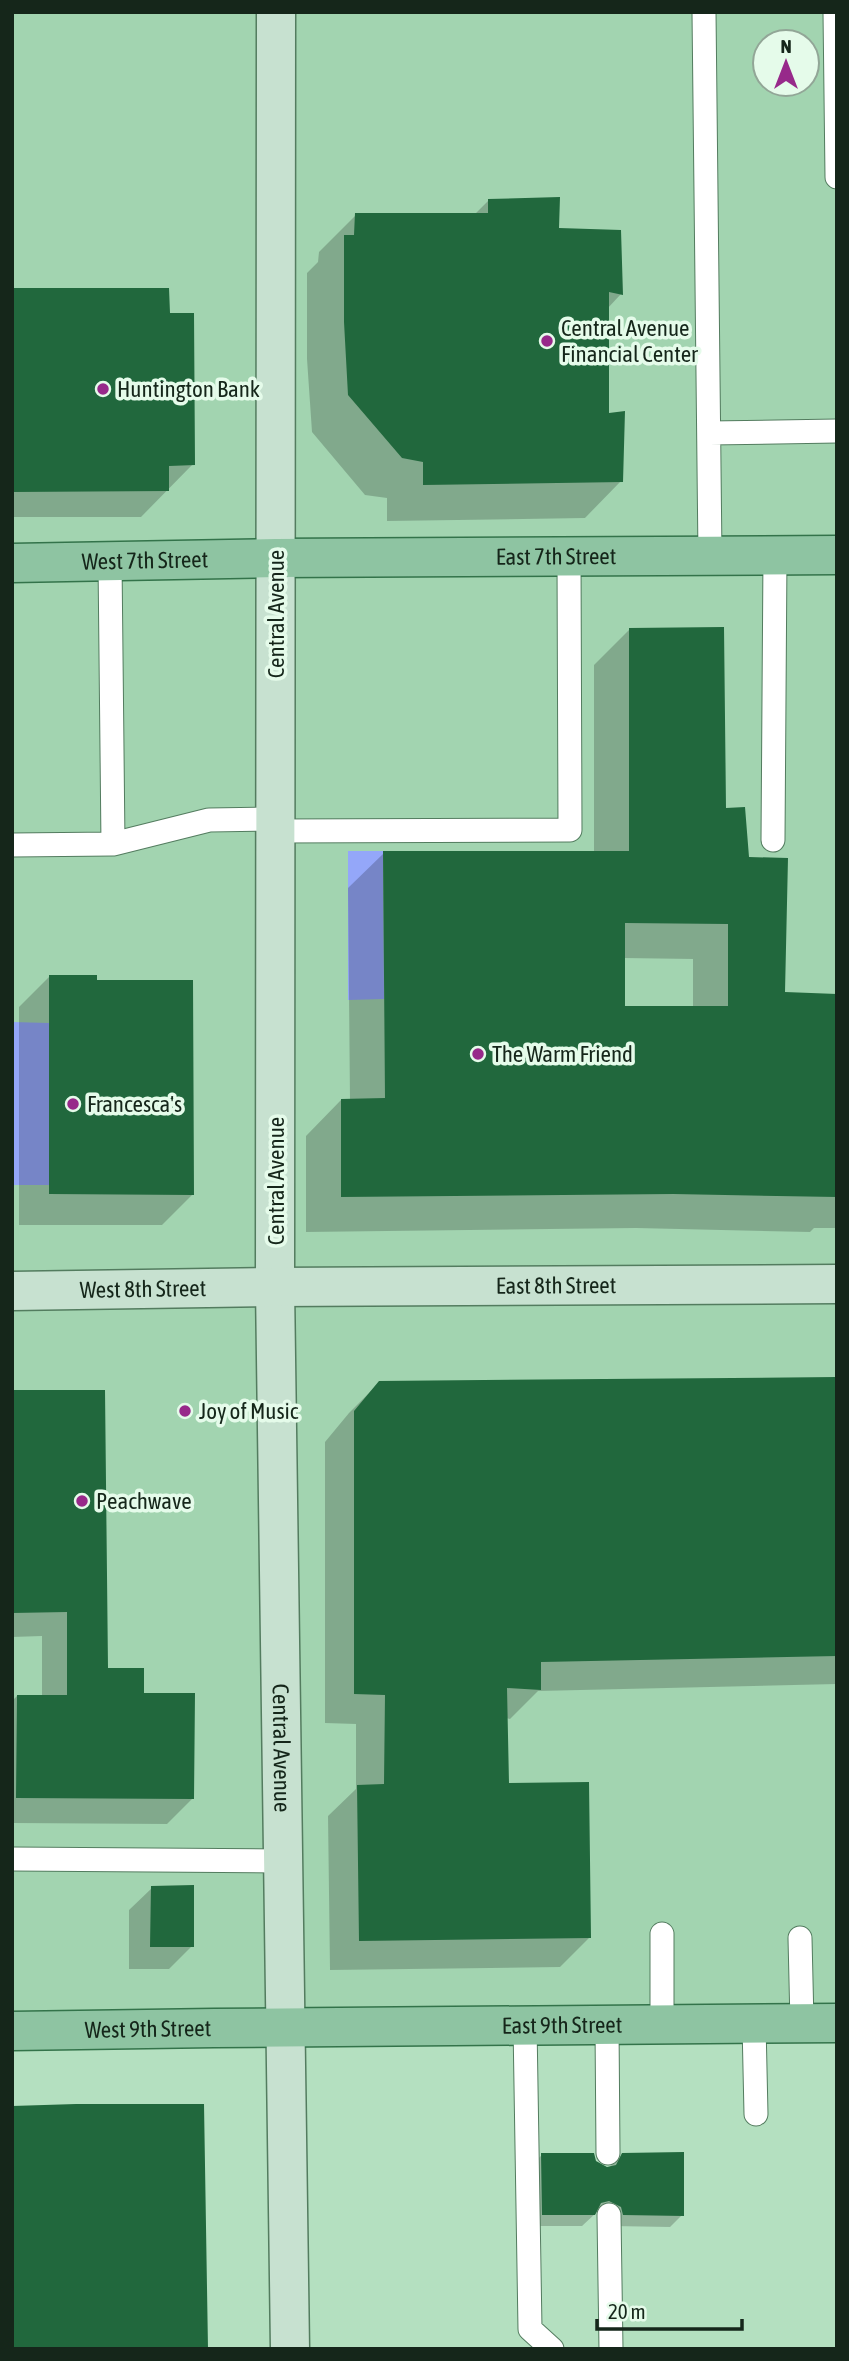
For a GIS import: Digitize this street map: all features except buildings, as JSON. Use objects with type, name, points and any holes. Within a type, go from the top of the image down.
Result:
[{"type":"main road","name":"East 7th Street","points":[[276,558],[837,555]]},
{"type":"main road","name":"West 7th Street","points":[[12,563],[276,558]]},
{"type":"main road","name":"East 9th Street","points":[[286,2028],[819,2023]]},
{"type":"main road","name":"West 9th Street","points":[[12,2031],[286,2028]]},
{"type":"street","name":"Central Avenue","points":[[276,12],[275,1287],[290,2349]]},
{"type":"street","name":"East 8th Street","points":[[275,1287],[837,1284]]},
{"type":"street","name":"West 8th Street","points":[[12,1291],[275,1287]]},
{"type":"lane","points":[[704,12],[710,556]]},
{"type":"lane","points":[[835,12],[837,177]]},
{"type":"lane","points":[[709,433],[837,431]]},
{"type":"lane","points":[[773,840],[775,555]]},
{"type":"lane","points":[[12,845],[113,844],[209,820],[276,825],[570,830],[569,556]]},
{"type":"lane","points":[[110,561],[113,844]]},
{"type":"lane","points":[[12,1859],[284,1861]]},
{"type":"lane","points":[[662,1934],[662,2024]]},
{"type":"lane","points":[[800,1938],[819,2023]]},
{"type":"lane","points":[[754,2024],[756,2114]]},
{"type":"lane","points":[[525,2025],[530,2329],[552,2349]]},
{"type":"lane","points":[[607,2025],[608,2153]]},
{"type":"lane","points":[[609,2215],[611,2349]]},
{"type":"shaded area","points":[[12,12],[837,12],[837,2022],[12,2031]]},
{"type":"shaded area","points":[[348,851],[383,851],[384,999],[348,1000]]},
{"type":"shaded area","points":[[12,1022],[49,1023],[49,1185],[12,1185]]},
{"type":"place","name":"Central Avenue Financial Center","points":[[547,341]]},
{"type":"place","name":"Huntington Bank","points":[[103,389]]},
{"type":"place","name":"The Warm Friend","points":[[478,1054]]},
{"type":"place","name":"Francesca's","points":[[73,1104]]},
{"type":"place","name":"Joy of Music","points":[[185,1411]]},
{"type":"place","name":"Peachwave","points":[[82,1501]]}]
